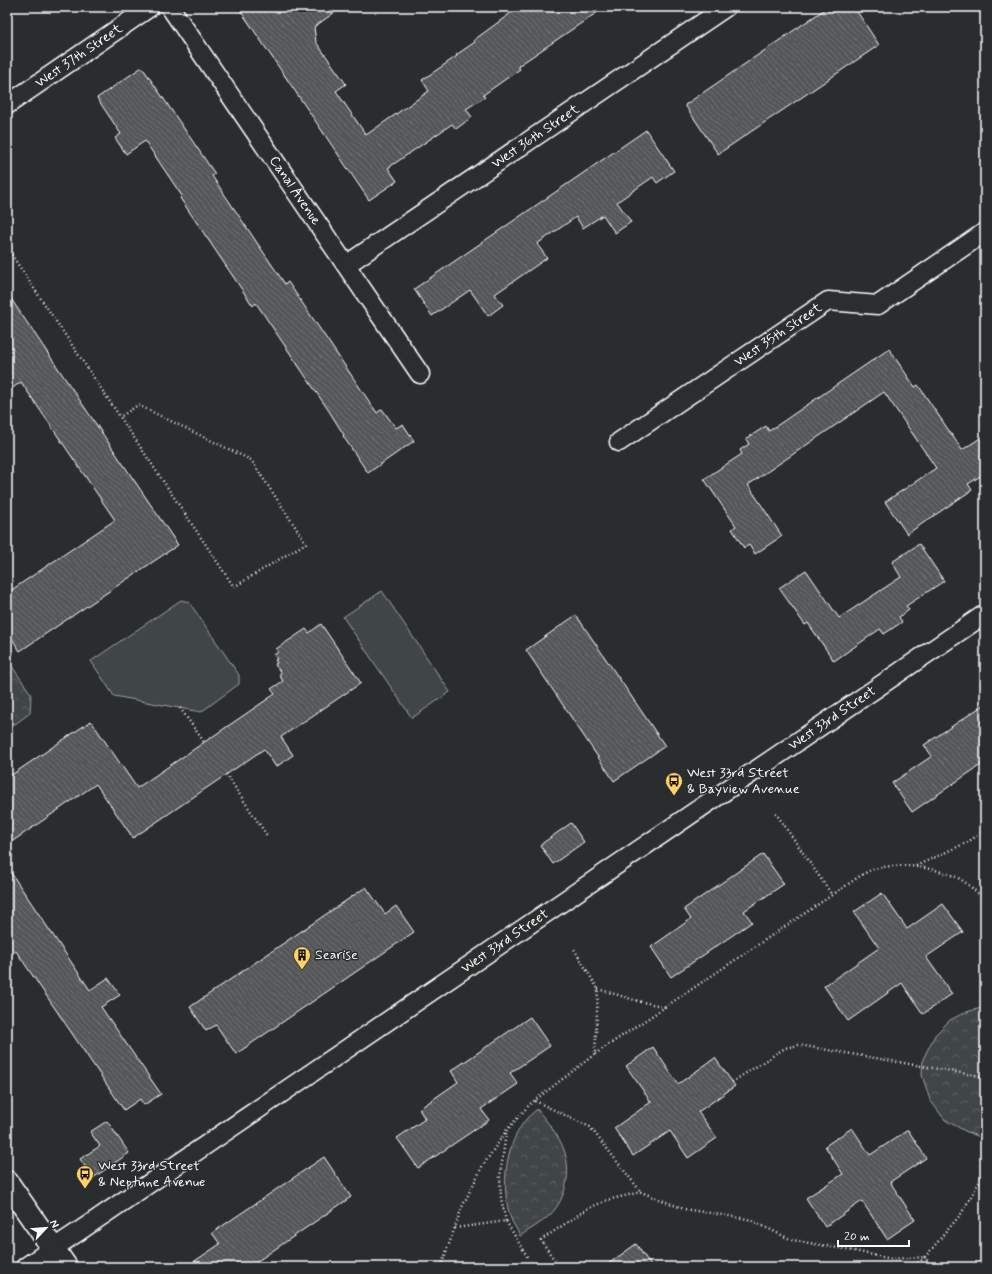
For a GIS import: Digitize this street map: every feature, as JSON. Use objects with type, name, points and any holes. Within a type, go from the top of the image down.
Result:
[{"type":"main road","points":[[7,1182],[66,1267]]},
{"type":"street","name":"West 37th Street","points":[[7,105],[150,7]]},
{"type":"street","name":"Canal Avenue","points":[[170,7],[420,374]]},
{"type":"street","name":"West 36th Street","points":[[346,265],[726,7]]},
{"type":"street","name":"West 35th Street","points":[[620,442],[828,301],[878,305],[985,232]]},
{"type":"street","name":"West 33rd Street","points":[[25,1267],[985,614]]},
{"type":"path","points":[[7,248],[120,417],[234,587],[306,543],[251,460],[138,405],[120,417]]},
{"type":"path","points":[[180,708],[204,742]]},
{"type":"path","points":[[226,774],[268,837]]},
{"type":"path","points":[[775,812],[832,895]]},
{"type":"path","points":[[916,866],[968,842],[985,830]]},
{"type":"path","points":[[441,1267],[462,1207],[482,1167],[506,1131],[535,1101],[595,1054],[873,869],[898,865],[916,866],[957,877],[985,900]]},
{"type":"path","points":[[574,949],[598,989],[595,1054]]},
{"type":"path","points":[[598,989],[638,1001],[666,1007]]},
{"type":"path","points":[[732,1082],[785,1048],[799,1045],[985,1077]]},
{"type":"path","points":[[535,1101],[590,1127],[641,1192],[684,1209],[748,1219],[792,1240],[892,1259],[926,1257]]},
{"type":"path","points":[[506,1131],[500,1176],[501,1198],[506,1222],[528,1258]]},
{"type":"path","points":[[911,1267],[926,1257],[961,1214],[981,1179],[985,1161]]},
{"type":"path","points":[[981,1179],[985,1181]]},
{"type":"path","points":[[559,1267],[541,1240],[588,1209],[607,1200],[641,1192]]},
{"type":"path","points":[[455,1228],[506,1222]]},
{"type":"path","points":[[926,1257],[932,1267]]},
{"type":"green space","points":[[382,591],[450,692],[412,718],[343,617]]},
{"type":"green space","points":[[181,600],[189,602],[239,675],[239,684],[201,712],[114,696],[91,661]]},
{"type":"green space","points":[[7,659],[31,694],[30,713],[7,730]]},
{"type":"green space","points":[[985,1007],[985,1139],[967,1132],[945,1120],[930,1100],[922,1075],[923,1059],[935,1035],[950,1020],[966,1012]]},
{"type":"green space","points":[[537,1109],[562,1144],[567,1167],[566,1184],[564,1193],[551,1214],[520,1236],[511,1219],[507,1204],[505,1179],[506,1167],[518,1132],[525,1120]]},
{"type":"building","points":[[238,7],[342,7],[314,27],[316,42],[346,84],[336,91],[366,135],[429,91],[422,80],[457,56],[456,55],[475,42],[474,40],[519,7],[605,7],[518,66],[520,69],[483,95],[485,97],[466,109],[472,117],[456,129],[452,124],[388,168],[397,181],[369,200]]},
{"type":"building","points":[[828,7],[854,7],[879,45],[718,154],[685,105]]},
{"type":"building","points":[[142,67],[215,174],[212,176],[272,265],[285,284],[288,282],[377,413],[382,409],[396,428],[403,424],[414,441],[368,473],[343,436],[344,435],[329,411],[256,303],[253,306],[180,198],[182,196],[145,141],[126,154],[115,138],[121,134],[97,98]]},
{"type":"building","points":[[646,130],[674,171],[657,183],[653,177],[617,202],[631,222],[615,233],[603,215],[583,228],[576,217],[537,244],[547,258],[495,294],[503,305],[488,316],[470,290],[432,316],[414,289]]},
{"type":"building","points":[[7,293],[178,545],[20,651],[7,631],[7,593],[115,520],[21,382],[7,392]]},
{"type":"building","points":[[889,349],[915,387],[918,385],[962,450],[985,435],[985,473],[968,484],[972,490],[907,534],[885,502],[936,468],[884,392],[748,485],[782,536],[755,554],[749,545],[744,548],[732,529],[736,526],[704,479],[742,454],[740,450],[749,444],[746,439],[766,426],[769,431]]},
{"type":"building","points":[[919,544],[944,581],[906,606],[909,610],[899,617],[902,622],[884,634],[880,629],[834,661],[808,623],[805,625],[779,588],[806,570],[839,618],[901,577],[892,562]]},
{"type":"building","points":[[576,615],[665,746],[614,781],[526,650]]},
{"type":"building","points":[[321,624],[361,683],[281,737],[293,755],[276,767],[264,749],[133,838],[96,784],[7,845],[7,778],[91,721],[137,788],[275,694],[271,689],[283,681],[279,675],[281,673],[275,664],[277,663],[275,660],[277,659],[274,655],[278,652],[276,649],[306,629],[309,633]]},
{"type":"building","points":[[985,704],[985,762],[912,812],[892,783],[932,756],[924,745]]},
{"type":"building","points":[[571,823],[584,842],[553,864],[540,845]]},
{"type":"building","points":[[763,854],[784,884],[744,911],[752,922],[671,977],[651,947],[691,919],[684,909]]},
{"type":"building","points":[[7,867],[90,990],[108,978],[120,995],[101,1007],[161,1094],[144,1105],[140,1099],[124,1110],[16,951],[7,957]]},
{"type":"building","name":"Searise","points":[[366,887],[385,914],[396,906],[414,932],[236,1054],[216,1025],[206,1031],[190,1007]]},
{"type":"building","points":[[882,893],[907,929],[943,904],[963,932],[926,957],[952,994],[923,1014],[902,983],[848,1021],[824,986],[879,948],[854,912]]},
{"type":"building","points":[[530,1017],[550,1046],[510,1073],[518,1084],[481,1109],[489,1120],[418,1168],[397,1138],[425,1119],[419,1109],[458,1082],[451,1071]]},
{"type":"building","points":[[653,1047],[678,1084],[715,1058],[735,1086],[698,1112],[717,1138],[688,1158],[670,1131],[633,1156],[614,1128],[651,1102],[626,1066]]},
{"type":"building","points":[[107,1121],[129,1153],[93,1178],[80,1159],[100,1146],[90,1132]]},
{"type":"building","points":[[852,1128],[870,1155],[908,1130],[926,1158],[890,1182],[915,1220],[887,1239],[862,1201],[825,1227],[806,1198],[843,1174],[825,1146]]},
{"type":"building","points":[[324,1157],[351,1197],[249,1267],[186,1267],[220,1244],[212,1233]]},
{"type":"building","points":[[636,1244],[652,1267],[604,1267]]},
{"type":"place","name":"West 33rd Street & Bayview Avenue","points":[[674,796]]},
{"type":"place","name":"Searise","points":[[302,970]]},
{"type":"place","name":"West 33rd Street & Neptune Avenue","points":[[85,1189]]}]
